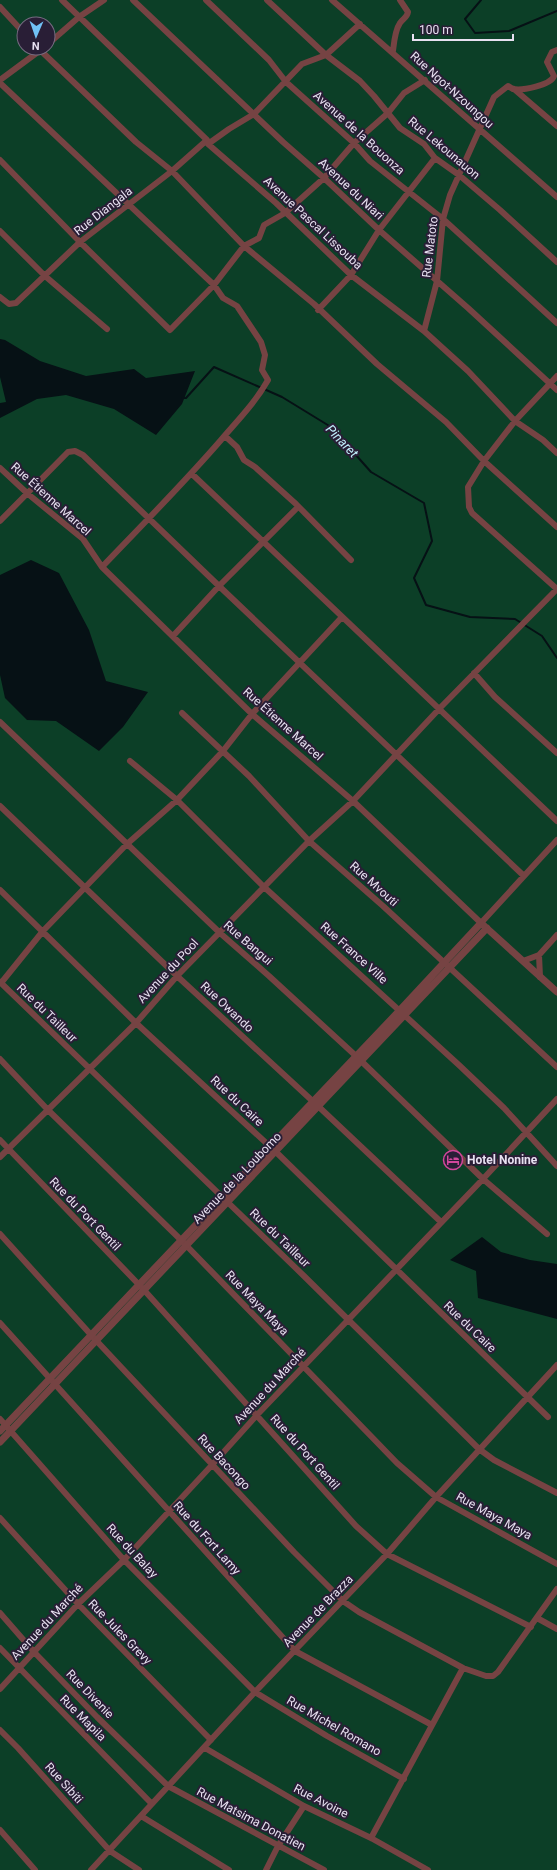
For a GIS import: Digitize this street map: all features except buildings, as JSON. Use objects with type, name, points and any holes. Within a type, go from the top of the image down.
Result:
[{"type":"street","name":"Avenue Pascal Lissouba","points":[[62,0],[208,142],[276,203],[351,275],[424,331],[468,371],[515,421],[543,440],[557,453]]},
{"type":"street","points":[[56,37],[79,17],[104,0]]},
{"type":"street","name":"Avenue du Niari","points":[[133,0],[378,230],[468,308],[557,390]]},
{"type":"street","name":"Avenue de la Bouonza","points":[[206,0],[269,60],[286,82],[354,142],[370,161],[443,219],[557,324]]},
{"type":"street","name":"Rue Lekounauon","points":[[267,0],[326,55],[360,81],[400,128],[424,144],[435,158],[459,175],[557,262]]},
{"type":"street","name":"Rue Ngot-Nzoungou","points":[[332,0],[557,197]]},
{"type":"street","points":[[393,52],[396,33],[400,23],[407,16],[408,12],[400,0]]},
{"type":"street","points":[[0,7],[16,24]]},
{"type":"street","name":"Rue Diangala","points":[[0,297],[9,304],[16,303],[80,242],[208,142],[254,114],[302,64],[326,55],[360,24]]},
{"type":"street","points":[[514,89],[547,84],[552,80],[554,76],[547,62],[552,52],[557,50]]},
{"type":"street","points":[[32,56],[0,81],[128,205],[214,285],[223,298],[237,306],[260,342],[265,355],[262,370],[268,380],[259,395],[192,474],[148,517],[102,567]]},
{"type":"street","points":[[48,56],[136,142],[172,171],[244,246],[314,304],[318,310],[377,364],[446,422],[484,461],[557,526]]},
{"type":"street","points":[[0,160],[80,242],[170,330],[181,321],[214,285],[244,246],[259,238],[264,225],[285,213],[324,178],[354,142],[388,113],[404,92],[425,80]]},
{"type":"street","name":"Rue Matoto","points":[[424,331],[437,281],[443,219],[459,175],[494,96],[508,86],[514,89]]},
{"type":"street","points":[[514,89],[557,126]]},
{"type":"street","points":[[318,310],[351,275],[378,230],[435,158]]},
{"type":"street","points":[[0,231],[45,276],[107,329]]},
{"type":"street","points":[[557,376],[515,421],[484,461],[468,487],[469,507],[472,513],[557,589]]},
{"type":"street","points":[[225,436],[237,447],[244,460],[255,467],[298,507],[351,560]]},
{"type":"street","points":[[0,521],[68,452],[83,454],[219,586],[524,876]]},
{"type":"street","name":"Rue Étienne Marcel","points":[[0,468],[28,494],[82,539],[102,567],[252,714],[353,801],[481,923],[557,992]]},
{"type":"street","points":[[192,474],[440,708],[557,821]]},
{"type":"street","points":[[173,636],[219,586],[298,507]]},
{"type":"street","name":"Avenue du Pool","points":[[0,1157],[136,1023],[177,976],[220,933],[263,886],[353,801],[440,708],[557,589]]},
{"type":"street","points":[[0,982],[43,931],[127,844],[177,800],[223,751],[252,714],[342,617]]},
{"type":"street","points":[[474,673],[495,698],[557,753]]},
{"type":"street","name":"Rue Mvouti","points":[[182,713],[223,751],[309,841],[557,1067]]},
{"type":"street","name":"Rue Bangui","points":[[0,722],[220,933],[356,1056],[483,1179],[547,1234]]},
{"type":"street","name":"Rue France Ville","points":[[130,761],[177,800],[263,886],[403,1013],[504,1108],[557,1166]]},
{"type":"street","name":"Rue Owando","points":[[0,806],[177,976],[441,1222]]},
{"type":"street","points":[[481,923],[557,840]]},
{"type":"street","name":"Rue du Caire","points":[[0,890],[136,1023],[270,1146],[548,1417]]},
{"type":"street","points":[[487,928],[491,911]]},
{"type":"street","name":"Avenue de la Loubomo","points":[[0,1442],[8,1428],[142,1288],[187,1246],[362,1062],[443,963],[481,923]]},
{"type":"street","name":"Avenue de la Loubomo","points":[[142,1288],[181,1240],[312,1101],[356,1056],[449,968],[487,928]]},
{"type":"street","points":[[524,961],[539,954],[557,935]]},
{"type":"street","points":[[539,954],[540,977]]},
{"type":"street","name":"Rue du Tailleur","points":[[0,982],[479,1449],[494,1460],[557,1492]]},
{"type":"street","name":"Rue Maya Maya","points":[[0,1059],[48,1110],[187,1246],[397,1463],[436,1497],[557,1564]]},
{"type":"street","name":"Avenue du Marché","points":[[0,1689],[78,1604],[124,1560],[302,1366],[483,1179],[557,1099]]},
{"type":"street","name":"Rue du Port Gentil","points":[[0,1140],[142,1288],[356,1526],[387,1554],[531,1627]]},
{"type":"street","name":"Rue Bacongo","points":[[0,1234],[212,1465],[294,1552],[343,1601],[359,1612],[463,1668],[486,1676],[493,1676],[498,1672],[531,1627]]},
{"type":"street","name":"Rue du Fort Lamy","points":[[0,1323],[295,1651],[432,1725]]},
{"type":"street","name":"Avenue de Brazza","points":[[92,1870],[151,1803],[205,1748],[254,1692],[387,1554],[479,1449],[557,1365]]},
{"type":"street","name":"Rue du Balay","points":[[0,1420],[124,1560],[254,1692]]},
{"type":"street","name":"Avenue de la Loubomo","points":[[0,1431],[8,1428]]},
{"type":"street","name":"Rue Jules Grevy","points":[[0,1518],[78,1604],[211,1740]]},
{"type":"street","points":[[531,1627],[557,1588]]},
{"type":"street","name":"Rue Divenie","points":[[0,1613],[34,1652],[97,1717],[168,1786]]},
{"type":"street","points":[[537,1618],[557,1629]]},
{"type":"street","name":"Rue Mapila","points":[[0,1648],[151,1803]]},
{"type":"street","points":[[371,1838],[463,1668]]},
{"type":"street","name":"Rue Michel Romano","points":[[254,1692],[327,1736],[404,1779]]},
{"type":"street","name":"Rue Sibiti","points":[[0,1730],[18,1748],[110,1851],[139,1870]]},
{"type":"street","name":"Rue Avoine","points":[[205,1748],[304,1806],[371,1838],[428,1870]]},
{"type":"street","name":"Rue Matsima Donatien","points":[[168,1786],[324,1870]]},
{"type":"street","points":[[266,1870],[278,1846],[304,1806]]},
{"type":"street","points":[[141,1816],[229,1870]]},
{"type":"street","points":[[0,1830],[35,1870]]},
{"type":"green space","points":[[0,0],[557,0],[557,1870],[0,1870]]},
{"type":"shaded area","points":[[0,339],[5,340],[40,361],[86,376],[134,369],[146,378],[195,371],[182,404],[156,435],[114,409],[66,395],[37,399],[0,418],[0,403],[6,402],[0,377]]},
{"type":"shaded area","points":[[31,560],[59,573],[89,630],[106,681],[148,692],[123,727],[99,751],[56,721],[27,720],[5,698],[0,675],[0,575]]},
{"type":"shaded area","points":[[482,1237],[501,1252],[530,1260],[557,1264],[557,1319],[478,1298],[476,1271],[450,1260]]},
{"type":"waterway","points":[[481,0],[465,19],[475,33],[509,31],[557,11]]},
{"type":"waterway","name":"Pinaret","points":[[182,398],[186,398],[214,367],[282,397],[331,427],[371,472],[424,503],[432,541],[414,578],[426,605],[470,617],[515,619],[542,636],[557,658]]},
{"type":"place","name":"Hotel Nonine","points":[[453,1160]]}]
